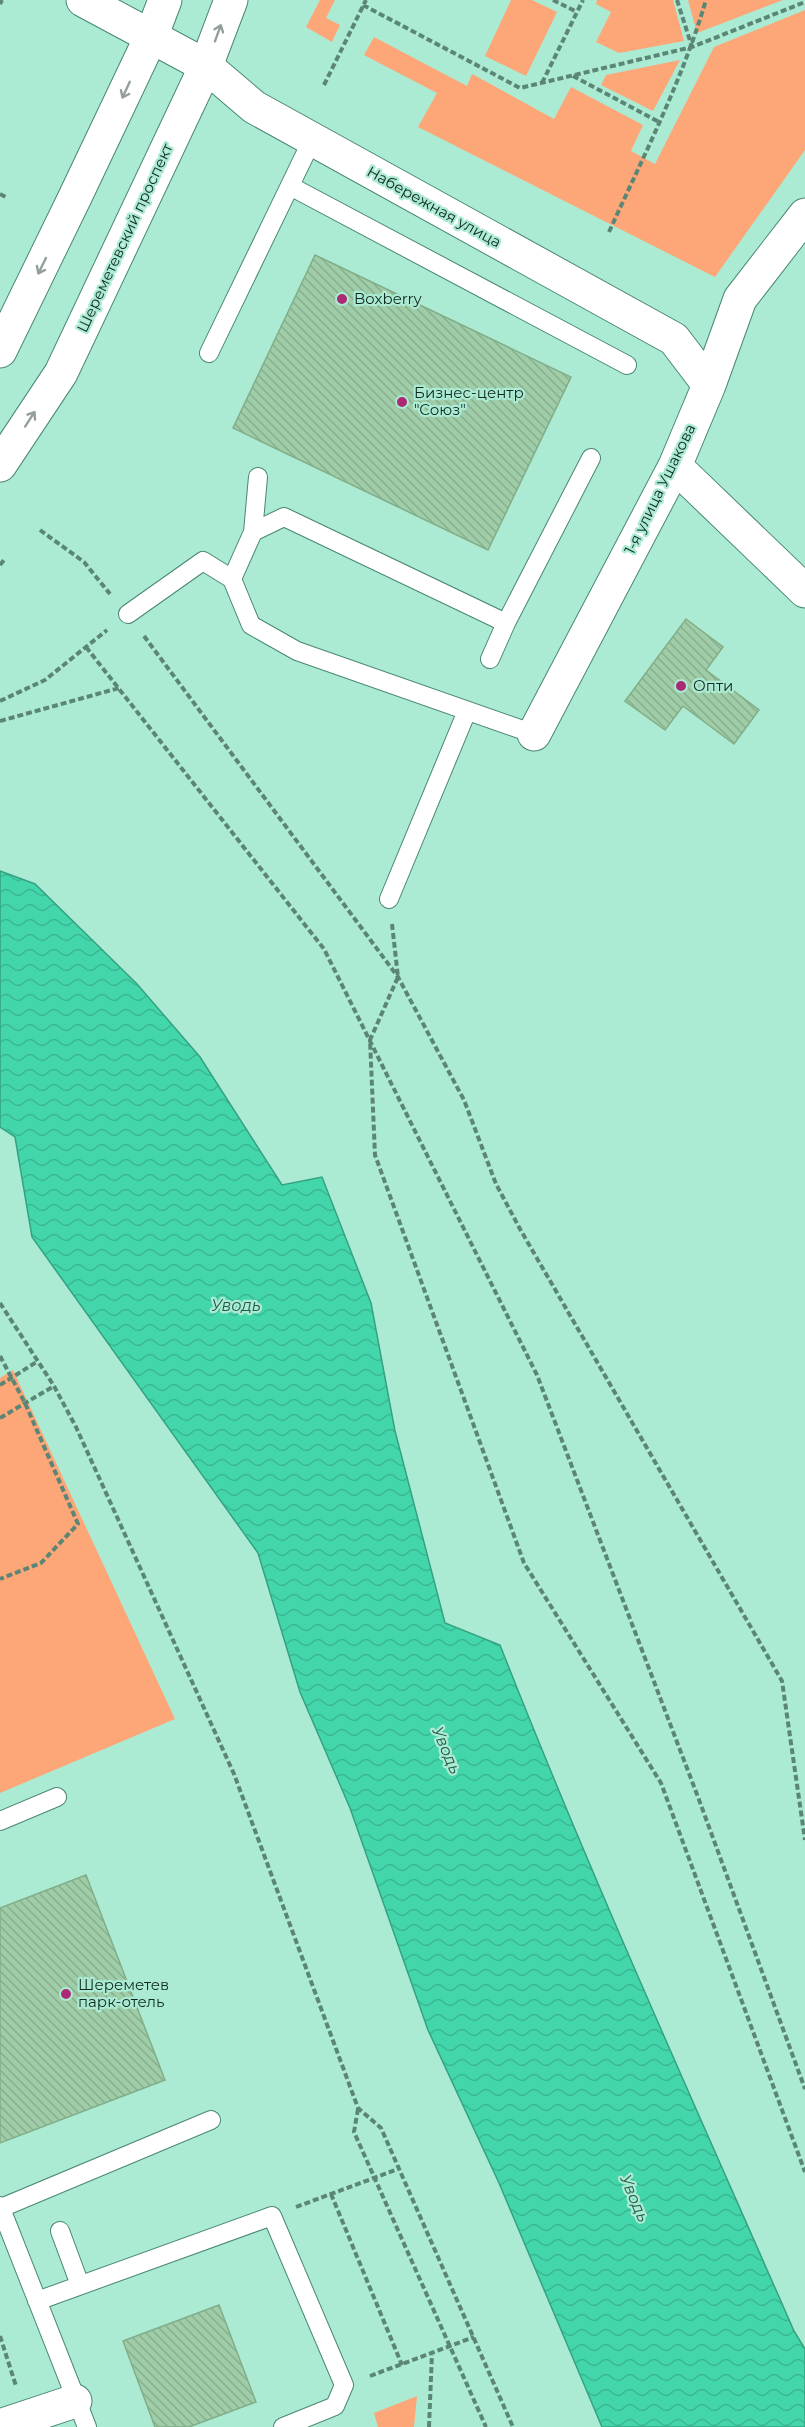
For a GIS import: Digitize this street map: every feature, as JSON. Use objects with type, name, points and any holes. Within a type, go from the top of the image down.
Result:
[{"type":"street","name":"Набережная улица","points":[[82,0],[206,66],[254,107],[674,339],[709,386]]},
{"type":"street","points":[[0,351],[151,37],[165,0]]},
{"type":"street","name":"Шереметевский проспект","points":[[0,465],[61,373],[206,66],[231,0]]},
{"type":"street","name":"1-я улица Ушакова","points":[[534,734],[675,466],[709,386],[740,299],[805,215]]},
{"type":"street","points":[[675,466],[805,591]]},
{"type":"street","points":[[13,2422],[81,2414]]},
{"type":"lane","points":[[209,353],[312,140]]},
{"type":"lane","points":[[290,186],[627,365]]},
{"type":"lane","points":[[490,658],[591,458]]},
{"type":"lane","points":[[232,579],[253,532],[258,477]]},
{"type":"lane","points":[[253,532],[284,517],[506,623]]},
{"type":"lane","points":[[128,614],[203,561],[232,579],[251,625],[297,651],[534,734]]},
{"type":"lane","points":[[389,899],[467,711]]},
{"type":"lane","points":[[0,1821],[57,1797]]},
{"type":"lane","points":[[81,2414],[0,2207],[211,2120]]},
{"type":"lane","points":[[37,2301],[272,2216],[344,2385],[335,2406],[283,2427]]},
{"type":"lane","points":[[60,2231],[80,2285]]},
{"type":"path","points":[[324,85],[366,0]]},
{"type":"path","points":[[553,0],[577,12]]},
{"type":"path","points":[[542,84],[583,0]]},
{"type":"path","points":[[677,0],[692,47]]},
{"type":"path","points":[[609,232],[661,123],[692,47],[706,0]]},
{"type":"path","points":[[363,5],[520,88],[692,47],[805,2]]},
{"type":"path","points":[[572,76],[661,123]]},
{"type":"path","points":[[0,194],[6,197]]},
{"type":"path","points":[[40,530],[84,562],[128,614],[398,977],[464,1100],[496,1184],[520,1229],[782,1681],[805,1840]]},
{"type":"path","points":[[0,565],[4,560]]},
{"type":"path","points":[[0,701],[45,680],[128,614]]},
{"type":"path","points":[[86,647],[324,949],[370,1040],[537,1375],[698,1797],[805,2089]]},
{"type":"path","points":[[0,721],[120,688]]},
{"type":"path","points":[[389,899],[398,977],[370,1040],[375,1155],[524,1563],[661,1783],[805,2172]]},
{"type":"path","points":[[0,1303],[54,1386],[76,1427],[234,1774],[358,2108],[381,2128],[513,2427]]},
{"type":"path","points":[[0,1356],[25,1403],[78,1524],[41,1563],[0,1580]]},
{"type":"path","points":[[0,1384],[38,1361]]},
{"type":"path","points":[[0,1418],[54,1386]]},
{"type":"path","points":[[358,2108],[354,2132],[486,2427]]},
{"type":"path","points":[[272,2216],[398,2169]]},
{"type":"path","points":[[331,2194],[402,2365]]},
{"type":"path","points":[[0,2336],[13,2422]]},
{"type":"path","points":[[344,2385],[474,2337]]},
{"type":"path","points":[[429,2427],[432,2353]]},
{"type":"shaded area","points":[[320,0],[335,0],[326,18],[340,25],[332,42],[306,27]]},
{"type":"shaded area","points":[[511,0],[532,0],[557,12],[526,76],[485,56]]},
{"type":"shaded area","points":[[597,0],[673,0],[684,41],[619,53],[596,42],[611,12],[596,4]]},
{"type":"shaded area","points":[[688,0],[783,0],[697,33]]},
{"type":"shaded area","points":[[805,10],[805,150],[715,277],[418,127],[437,93],[364,55],[374,37],[467,86],[472,74],[554,119],[571,87],[643,125],[631,151],[655,164],[714,47]]},
{"type":"shaded area","points":[[680,60],[653,111],[601,85],[606,75]]},
{"type":"shaded area","points":[[13,1370],[175,1719],[0,1793],[0,1378]]},
{"type":"shaded area","points":[[417,2396],[414,2427],[378,2427],[374,2413]]},
{"type":"water","name":"Уводь","points":[[0,871],[35,884],[137,984],[200,1057],[282,1185],[322,1177],[371,1303],[395,1431],[445,1623],[500,1645],[570,1818],[644,1990],[794,2331],[805,2349],[805,2427],[602,2427],[499,2183],[428,2030],[350,1808],[300,1692],[258,1553],[32,1237],[15,1137],[0,1127]]},
{"type":"building","name":"Бизнес-центр \"Союз\"","points":[[315,255],[571,377],[488,550],[233,428]]},
{"type":"building","name":"Опти","points":[[686,619],[723,647],[706,670],[759,710],[734,744],[683,706],[665,730],[625,701]]},
{"type":"building","name":"Шереметев парк-отель","points":[[86,1875],[165,2080],[0,2143],[0,1908]]},
{"type":"building","points":[[219,2305],[256,2402],[189,2427],[155,2427],[123,2341]]},
{"type":"place","name":"Boxberry","points":[[342,299]]},
{"type":"place","name":"Бизнес-центр \"Союз\"","points":[[402,402]]},
{"type":"place","name":"Опти","points":[[681,686]]},
{"type":"place","name":"Шереметев парк-отель","points":[[66,1994]]}]
